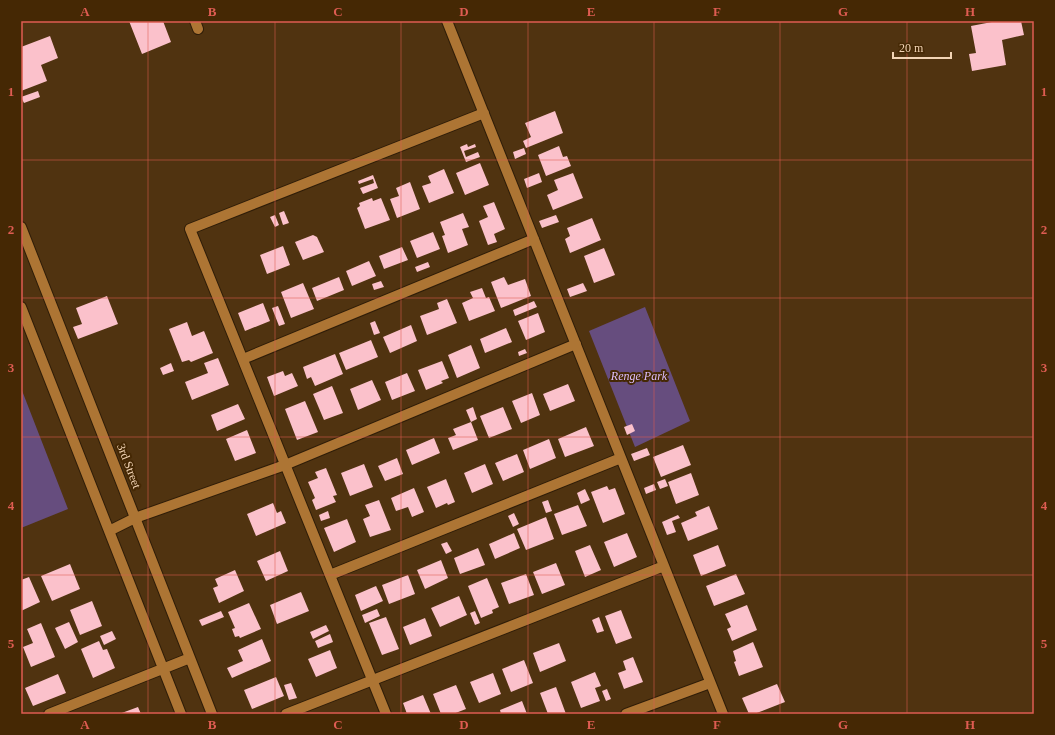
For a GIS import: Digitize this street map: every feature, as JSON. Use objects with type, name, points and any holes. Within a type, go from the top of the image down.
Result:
[{"type":"street","points":[[447,21],[723,714]]},
{"type":"street","points":[[386,714],[190,229],[484,113]]},
{"type":"street","name":"3rd Street","points":[[21,227],[212,714]]},
{"type":"street","points":[[243,359],[534,239]]},
{"type":"street","points":[[21,307],[181,714]]},
{"type":"street","points":[[109,531],[135,518],[285,464],[576,344]]},
{"type":"street","points":[[330,575],[621,458]]},
{"type":"street","points":[[286,714],[664,566]]},
{"type":"street","points":[[49,714],[190,658]]},
{"type":"street","points":[[626,714],[710,683]]},
{"type":"green space","name":"Renge Park","points":[[645,307],[690,421],[635,447],[589,331]]},
{"type":"green space","points":[[21,388],[68,509],[21,528]]},
{"type":"building","points":[[129,21],[163,21],[171,42],[142,54]]},
{"type":"building","points":[[997,21],[1021,21],[1024,35],[1002,40],[1006,65],[972,71],[969,54],[976,53],[971,26]]},
{"type":"building","points":[[50,36],[58,58],[41,65],[47,81],[21,91],[21,47]]},
{"type":"building","points":[[38,91],[40,97],[24,103],[21,97]]},
{"type":"building","points":[[555,111],[563,133],[526,148],[523,141],[531,137],[525,123]]},
{"type":"building","points":[[467,144],[468,147],[475,144],[476,147],[464,151],[466,157],[478,152],[480,157],[466,162],[460,147]]},
{"type":"building","points":[[559,146],[563,157],[567,156],[571,166],[546,176],[538,155]]},
{"type":"building","points":[[524,148],[526,154],[515,159],[513,152]]},
{"type":"building","points":[[480,163],[489,185],[465,195],[456,173]]},
{"type":"building","points":[[444,169],[454,193],[429,203],[422,186],[431,183],[428,176]]},
{"type":"building","points":[[539,173],[542,182],[527,188],[524,179]]},
{"type":"building","points":[[573,173],[583,198],[553,210],[547,195],[558,190],[554,180]]},
{"type":"building","points":[[373,175],[378,188],[363,194],[360,188],[374,183],[373,179],[359,184],[358,181]]},
{"type":"building","points":[[410,182],[420,209],[397,218],[390,199],[399,196],[396,188]]},
{"type":"building","points":[[372,198],[373,201],[381,198],[390,220],[365,229],[357,208],[360,206],[359,203]]},
{"type":"building","points":[[494,202],[505,229],[494,234],[497,242],[488,245],[479,221],[488,217],[483,206]]},
{"type":"building","points":[[284,211],[289,223],[283,225],[279,213]]},
{"type":"building","points":[[463,213],[469,227],[462,229],[468,245],[448,253],[442,236],[445,235],[440,222]]},
{"type":"building","points":[[275,215],[279,225],[275,227],[270,217]]},
{"type":"building","points":[[556,215],[559,222],[542,228],[539,221]]},
{"type":"building","points":[[592,218],[601,240],[570,253],[565,239],[570,236],[567,228]]},
{"type":"building","points":[[433,232],[440,249],[417,258],[410,241]]},
{"type":"building","points":[[313,235],[317,237],[324,252],[303,260],[295,242]]},
{"type":"building","points":[[283,246],[290,265],[267,274],[260,255]]},
{"type":"building","points":[[402,247],[408,260],[384,269],[379,256]]},
{"type":"building","points":[[604,248],[615,275],[594,283],[584,256]]},
{"type":"building","points":[[369,261],[376,276],[352,286],[346,271]]},
{"type":"building","points":[[428,262],[430,267],[417,272],[415,267]]},
{"type":"building","points":[[339,277],[344,290],[317,301],[312,288]]},
{"type":"building","points":[[504,277],[508,285],[525,279],[531,296],[501,308],[491,282]]},
{"type":"building","points":[[381,281],[384,287],[374,290],[372,284]]},
{"type":"building","points":[[303,283],[314,309],[291,318],[281,292]]},
{"type":"building","points":[[583,283],[587,291],[570,297],[567,289]]},
{"type":"building","points":[[482,288],[486,298],[489,297],[495,311],[469,321],[462,303],[473,298],[470,292]]},
{"type":"building","points":[[107,296],[118,324],[78,339],[73,327],[82,324],[76,308]]},
{"type":"building","points":[[447,299],[457,323],[427,335],[420,316],[439,309],[437,303]]},
{"type":"building","points":[[534,301],[537,307],[515,316],[513,310]]},
{"type":"building","points":[[263,303],[270,321],[245,331],[238,313]]},
{"type":"building","points":[[278,306],[285,324],[279,326],[272,308]]},
{"type":"building","points":[[538,313],[545,332],[526,340],[518,321]]},
{"type":"building","points":[[375,321],[380,333],[374,335],[370,323]]},
{"type":"building","points":[[187,322],[192,336],[204,331],[213,353],[191,362],[189,360],[182,362],[169,329]]},
{"type":"building","points":[[411,325],[417,341],[390,353],[383,337]]},
{"type":"building","points":[[506,328],[512,342],[485,353],[480,339]]},
{"type":"building","points":[[371,340],[378,357],[346,370],[339,353]]},
{"type":"building","points":[[471,345],[480,368],[457,378],[448,355]]},
{"type":"building","points":[[525,349],[527,353],[519,356],[518,352]]},
{"type":"building","points":[[335,354],[343,374],[315,386],[311,377],[307,379],[303,367]]},
{"type":"building","points":[[218,358],[229,385],[192,400],[185,382],[208,373],[204,363]]},
{"type":"building","points":[[442,361],[449,378],[441,381],[443,383],[426,390],[418,370]]},
{"type":"building","points":[[171,363],[174,371],[163,375],[160,368]]},
{"type":"building","points":[[283,371],[285,376],[292,373],[298,386],[274,396],[267,377]]},
{"type":"building","points":[[407,373],[415,391],[392,400],[385,382]]},
{"type":"building","points":[[372,380],[381,400],[358,410],[350,389]]},
{"type":"building","points":[[568,384],[575,401],[550,411],[543,394]]},
{"type":"building","points":[[332,386],[343,413],[324,420],[313,394]]},
{"type":"building","points":[[532,393],[540,415],[521,423],[512,401]]},
{"type":"building","points":[[305,401],[318,432],[297,440],[285,409]]},
{"type":"building","points":[[238,404],[245,419],[217,431],[211,415]]},
{"type":"building","points":[[473,407],[477,419],[471,422],[466,410]]},
{"type":"building","points":[[503,407],[512,429],[489,438],[480,416]]},
{"type":"building","points":[[471,422],[478,440],[453,450],[448,438],[456,435],[453,429]]},
{"type":"building","points":[[632,424],[635,431],[627,435],[624,427]]},
{"type":"building","points":[[586,427],[594,446],[565,457],[558,439]]},
{"type":"building","points":[[247,430],[256,453],[235,461],[226,439]]},
{"type":"building","points":[[434,438],[440,453],[412,465],[406,450]]},
{"type":"building","points":[[549,439],[556,458],[530,469],[523,450]]},
{"type":"building","points":[[683,445],[691,465],[661,477],[653,457]]},
{"type":"building","points":[[647,448],[650,455],[634,461],[631,454]]},
{"type":"building","points":[[517,454],[524,472],[503,481],[495,463]]},
{"type":"building","points":[[397,458],[403,474],[385,481],[378,466]]},
{"type":"building","points":[[364,464],[373,487],[350,496],[341,473]]},
{"type":"building","points":[[485,464],[493,484],[472,493],[464,473]]},
{"type":"building","points":[[326,468],[337,495],[333,496],[336,502],[316,510],[312,500],[315,498],[308,482],[318,478],[315,472]]},
{"type":"building","points":[[691,473],[699,495],[676,504],[668,482]]},
{"type":"building","points":[[446,479],[455,502],[448,505],[447,503],[436,508],[427,487]]},
{"type":"building","points":[[665,479],[668,486],[660,489],[657,482]]},
{"type":"building","points":[[654,484],[656,490],[646,494],[644,488]]},
{"type":"building","points":[[607,486],[609,490],[615,488],[625,514],[603,523],[591,492]]},
{"type":"building","points":[[414,488],[424,512],[412,517],[408,507],[396,511],[391,498]]},
{"type":"building","points":[[585,489],[590,500],[581,504],[577,493]]},
{"type":"building","points":[[379,500],[391,530],[370,537],[363,519],[370,516],[365,505]]},
{"type":"building","points":[[548,500],[552,511],[546,513],[542,502]]},
{"type":"building","points":[[273,503],[277,513],[281,511],[286,523],[256,536],[247,514]]},
{"type":"building","points":[[578,505],[587,526],[562,535],[554,514]]},
{"type":"building","points":[[709,506],[718,529],[688,541],[681,523],[697,516],[695,512]]},
{"type":"building","points":[[328,511],[330,518],[321,521],[319,515]]},
{"type":"building","points":[[514,513],[519,524],[513,527],[508,516]]},
{"type":"building","points":[[678,515],[680,518],[672,521],[676,532],[667,535],[662,522]]},
{"type":"building","points":[[546,517],[554,539],[526,550],[517,529]]},
{"type":"building","points":[[347,519],[356,542],[334,552],[324,528]]},
{"type":"building","points":[[514,533],[520,548],[495,559],[489,544]]},
{"type":"building","points":[[627,533],[637,557],[614,567],[604,542]]},
{"type":"building","points":[[447,542],[452,551],[446,554],[441,544]]},
{"type":"building","points":[[590,545],[601,570],[585,577],[575,551]]},
{"type":"building","points":[[718,545],[726,566],[701,576],[693,555]]},
{"type":"building","points":[[478,548],[485,565],[460,574],[454,558]]},
{"type":"building","points":[[280,551],[288,571],[266,581],[257,561]]},
{"type":"building","points":[[441,560],[448,578],[425,589],[417,570]]},
{"type":"building","points":[[556,563],[565,585],[542,594],[533,572]]},
{"type":"building","points":[[70,564],[80,589],[52,601],[41,576]]},
{"type":"building","points":[[235,570],[244,591],[219,603],[213,588],[218,586],[215,579]]},
{"type":"building","points":[[526,574],[534,595],[509,604],[501,583]]},
{"type":"building","points":[[736,574],[745,594],[714,606],[706,586]]},
{"type":"building","points":[[408,575],[415,594],[389,604],[382,585]]},
{"type":"building","points":[[29,577],[40,602],[21,611],[21,580]]},
{"type":"building","points":[[487,578],[499,607],[492,610],[493,613],[481,618],[468,586]]},
{"type":"building","points":[[376,586],[383,601],[361,611],[355,595]]},
{"type":"building","points":[[301,592],[309,611],[277,624],[270,605]]},
{"type":"building","points":[[459,596],[467,615],[440,627],[431,608]]},
{"type":"building","points":[[92,601],[102,626],[80,635],[70,610]]},
{"type":"building","points":[[249,603],[261,629],[240,638],[239,636],[235,637],[232,629],[235,628],[228,612]]},
{"type":"building","points":[[747,605],[757,630],[732,641],[727,629],[731,627],[725,614]]},
{"type":"building","points":[[377,609],[380,616],[365,623],[362,615]]},
{"type":"building","points":[[621,610],[632,638],[616,644],[605,616]]},
{"type":"building","points":[[221,611],[224,617],[202,626],[199,620]]},
{"type":"building","points":[[475,611],[480,623],[475,625],[470,613]]},
{"type":"building","points":[[386,617],[399,649],[382,655],[369,623]]},
{"type":"building","points":[[599,617],[604,631],[597,633],[592,620]]},
{"type":"building","points":[[425,618],[432,636],[410,645],[403,627]]},
{"type":"building","points":[[69,622],[78,642],[65,649],[55,628]]},
{"type":"building","points":[[41,623],[55,657],[31,667],[23,647],[33,643],[27,629]]},
{"type":"building","points":[[326,625],[329,631],[313,639],[310,632]]},
{"type":"building","points":[[112,631],[116,639],[104,645],[100,636]]},
{"type":"building","points":[[330,634],[333,642],[318,648],[315,641]]},
{"type":"building","points":[[262,639],[271,661],[232,678],[227,668],[243,661],[238,650]]},
{"type":"building","points":[[99,641],[103,650],[107,649],[115,668],[93,678],[81,649]]},
{"type":"building","points":[[753,642],[763,667],[739,676],[734,662],[736,661],[733,651]]},
{"type":"building","points":[[559,643],[566,661],[540,672],[533,653]]},
{"type":"building","points":[[330,650],[337,668],[316,677],[308,659]]},
{"type":"building","points":[[633,657],[643,682],[624,689],[618,673],[626,670],[623,661]]},
{"type":"building","points":[[524,660],[533,683],[511,692],[502,669]]},
{"type":"building","points":[[595,672],[601,686],[595,688],[600,701],[581,708],[571,682]]},
{"type":"building","points":[[493,673],[501,694],[479,703],[470,682]]},
{"type":"building","points":[[58,674],[66,693],[33,706],[25,688]]},
{"type":"building","points":[[276,677],[284,696],[252,709],[244,690]]},
{"type":"building","points":[[291,683],[297,698],[289,700],[284,685]]},
{"type":"building","points":[[777,684],[785,702],[754,714],[749,714],[742,698]]},
{"type":"building","points":[[456,685],[466,709],[453,714],[441,714],[433,694]]},
{"type":"building","points":[[556,687],[566,714],[548,714],[540,693]]},
{"type":"building","points":[[607,689],[611,699],[606,701],[602,691]]},
{"type":"building","points":[[423,695],[431,714],[407,714],[403,703]]},
{"type":"building","points":[[522,701],[527,714],[501,714],[500,710]]},
{"type":"building","points":[[138,707],[141,714],[119,714]]}]
